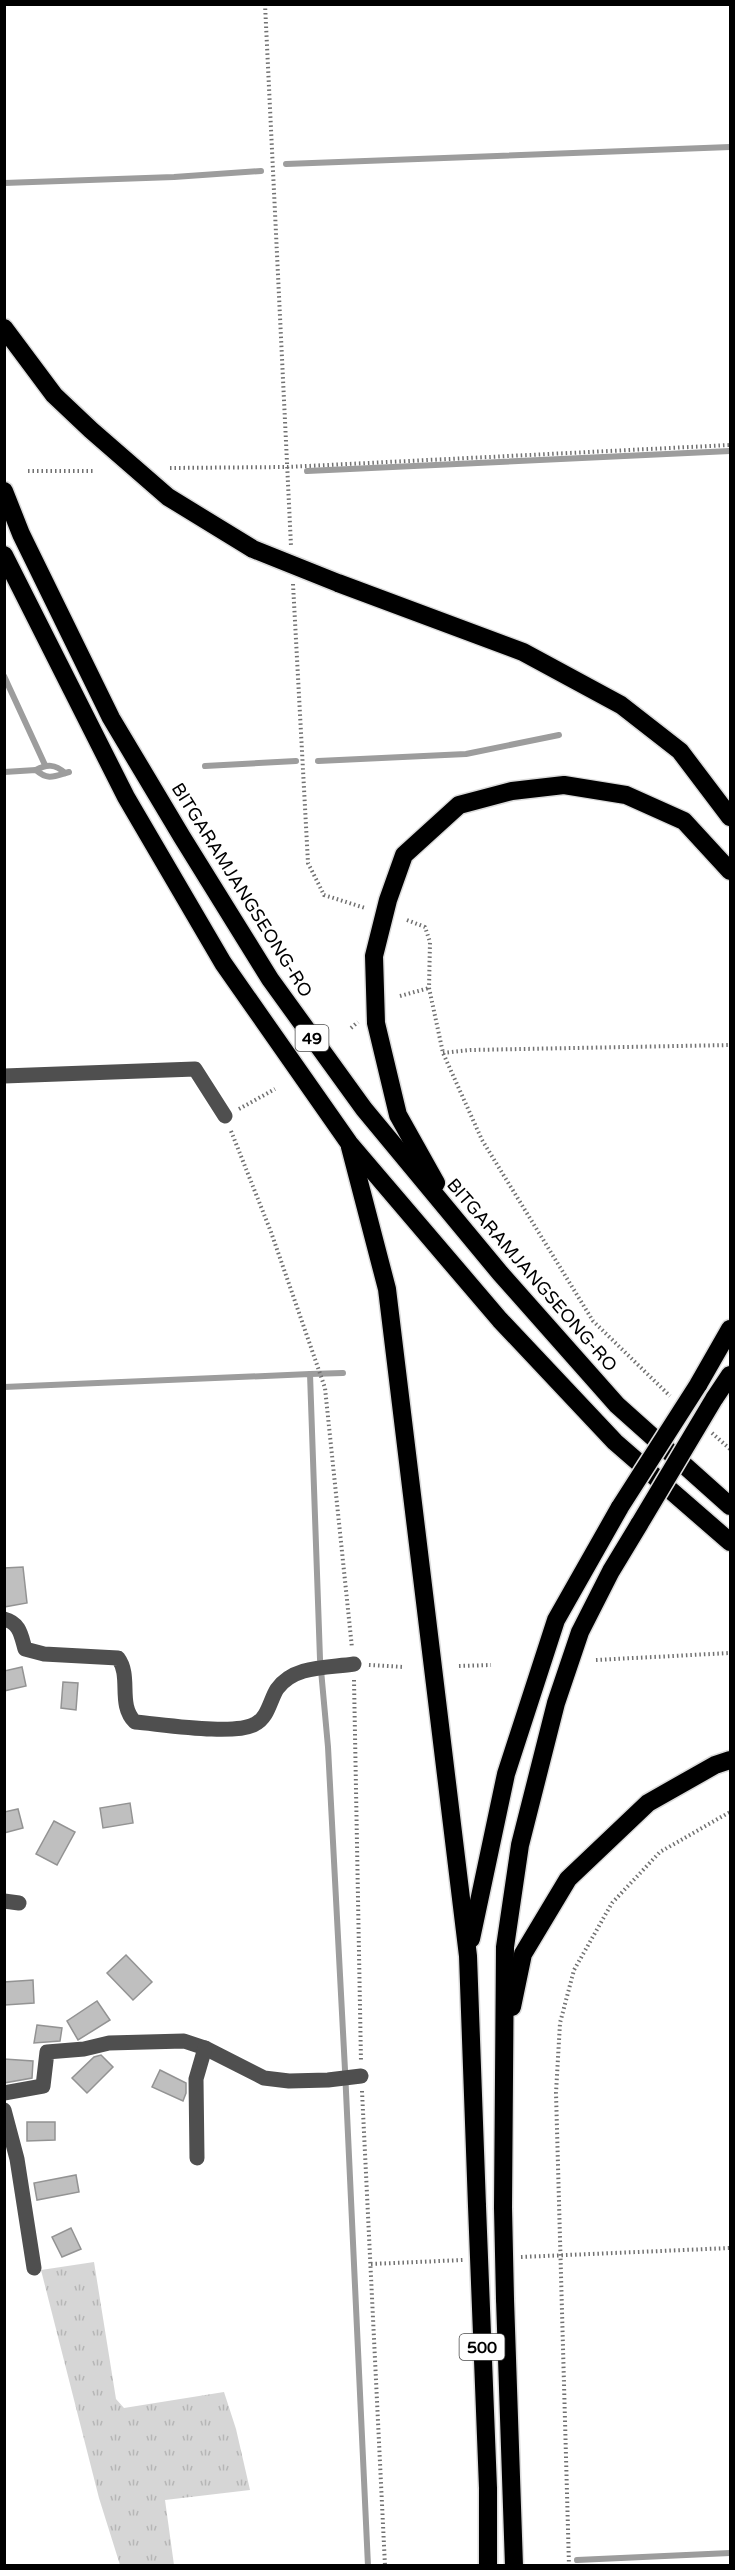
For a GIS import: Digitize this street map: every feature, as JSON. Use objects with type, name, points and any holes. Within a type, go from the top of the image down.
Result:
[{"type":"highway","points":[[4,328],[54,395],[168,497],[253,549],[523,652],[621,705],[680,751],[730,817]]},
{"type":"highway","name":"BITGARAMJANGSEONG-RO","points":[[4,490],[21,534],[111,718],[270,979],[364,1109],[500,1273],[617,1405],[730,1506]]},
{"type":"highway","name":"49","points":[[4,555],[126,797],[217,953],[349,1143],[500,1320],[615,1442],[730,1542]]},
{"type":"highway","points":[[500,1273],[433,1178],[398,1114],[376,1023],[374,956],[388,900],[404,855],[459,805],[512,791],[564,785],[626,795],[684,821],[730,871]]},
{"type":"highway","points":[[349,1143],[387,1289],[468,1956]]},
{"type":"highway","points":[[468,1956],[506,1774],[556,1620],[620,1507],[698,1385],[730,1329]]},
{"type":"highway","points":[[504,2049],[505,1947],[520,1845],[556,1703],[580,1632],[611,1571],[730,1375]]},
{"type":"highway","points":[[504,2049],[523,1954],[568,1879],[648,1803],[715,1765],[730,1760]]},
{"type":"highway","name":"500","points":[[468,1956],[488,2488],[488,2565]]},
{"type":"highway","name":"500","points":[[504,2049],[502,2208],[514,2565]]},
{"type":"lane","points":[[4,1076],[195,1069],[225,1116]]},
{"type":"lane","points":[[4,1619],[14,1621],[20,1630],[25,1649],[44,1654],[118,1658],[123,1665],[127,1714],[135,1722],[236,1730],[257,1724],[278,1688],[295,1673],[354,1664]]},
{"type":"lane","points":[[4,2093],[43,2086],[47,2052],[84,2049],[109,2043],[184,2041],[205,2048],[264,2078],[289,2081],[357,2077]]},
{"type":"lane","points":[[197,2158],[196,2079],[205,2048]]},
{"type":"lane","points":[[4,2110],[17,2159],[34,2268]]},
{"type":"path","points":[[265,4],[291,549]]},
{"type":"path","points":[[170,468],[287,467],[730,445]]},
{"type":"path","points":[[28,471],[95,471]]},
{"type":"path","points":[[293,572],[308,863],[324,895],[364,908]]},
{"type":"path","points":[[407,920],[425,927],[430,942],[429,988],[443,1053],[482,1140],[593,1321],[670,1396]]},
{"type":"path","points":[[400,996],[429,988]]},
{"type":"path","points":[[443,1053],[470,1050],[730,1045]]},
{"type":"path","points":[[275,1089],[225,1116],[271,1232],[325,1388],[354,1664],[357,2077],[371,2264],[385,2565]]},
{"type":"path","points":[[705,1427],[730,1449]]},
{"type":"path","points":[[596,1660],[730,1653]]},
{"type":"path","points":[[354,1664],[404,1667]]},
{"type":"path","points":[[459,1666],[491,1665]]},
{"type":"path","points":[[569,2565],[556,2093],[560,2023],[574,1970],[612,1903],[660,1852],[730,1812]]},
{"type":"path","points":[[513,2258],[730,2248]]},
{"type":"path","points":[[371,2264],[466,2260]]},
{"type":"green space","points":[[94,2262],[116,2399],[124,2408],[224,2392],[236,2429],[250,2490],[165,2500],[174,2565],[120,2565],[99,2498],[41,2270]]},
{"type":"building","points":[[23,1567],[27,1603],[4,1607],[4,1568]]},
{"type":"building","points":[[22,1667],[26,1686],[4,1691],[4,1671]]},
{"type":"building","points":[[63,1682],[78,1683],[76,1710],[61,1708]]},
{"type":"building","points":[[130,1803],[133,1823],[103,1828],[100,1808]]},
{"type":"building","points":[[18,1809],[23,1828],[4,1833],[4,1812]]},
{"type":"building","points":[[54,1821],[75,1832],[57,1865],[36,1854]]},
{"type":"building","points":[[126,1955],[152,1982],[133,2000],[107,1973]]},
{"type":"building","points":[[33,1980],[34,2003],[5,2005],[4,1982]]},
{"type":"building","points":[[97,2001],[110,2020],[78,2040],[67,2021]]},
{"type":"building","points":[[37,2025],[62,2028],[60,2041],[34,2043]]},
{"type":"building","points":[[101,2055],[113,2067],[87,2093],[72,2078],[94,2057]]},
{"type":"building","points":[[4,2059],[33,2061],[32,2078],[4,2083]]},
{"type":"building","points":[[160,2070],[186,2083],[183,2101],[152,2087]]},
{"type":"building","points":[[27,2122],[55,2122],[55,2140],[27,2141]]},
{"type":"building","points":[[76,2175],[79,2192],[37,2200],[34,2183]]},
{"type":"building","points":[[71,2228],[81,2249],[62,2257],[52,2237]]},
{"type":"waterway","points":[[286,164],[730,147]]},
{"type":"waterway","points":[[4,183],[174,177],[261,171]]},
{"type":"waterway","points":[[307,471],[730,451]]},
{"type":"waterway","points":[[4,676],[45,765]]},
{"type":"waterway","points":[[318,761],[466,754],[559,735]]},
{"type":"waterway","points":[[205,766],[296,761]]},
{"type":"waterway","points":[[36,770],[51,766],[65,773]]},
{"type":"waterway","points":[[4,772],[36,770],[44,776],[52,777],[69,772]]},
{"type":"waterway","points":[[310,1374],[343,1373]]},
{"type":"waterway","points":[[4,1387],[310,1374],[320,1659],[328,1747],[368,2566]]},
{"type":"waterway","points":[[577,2560],[730,2553]]}]
